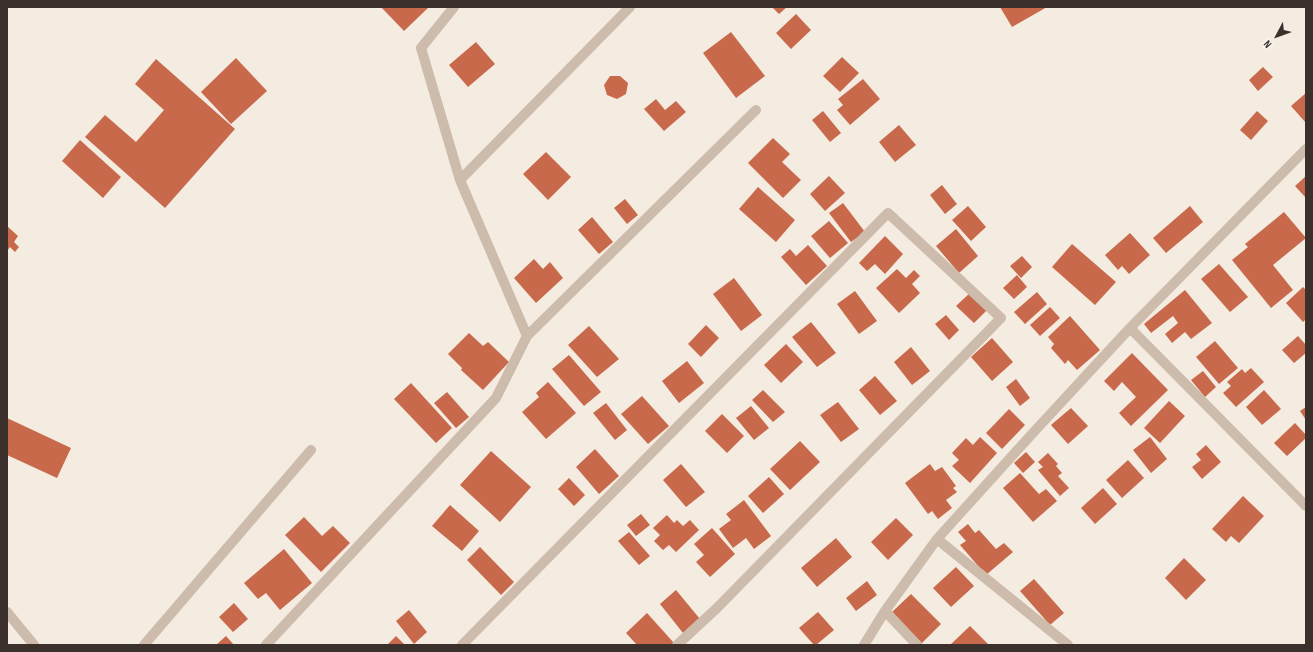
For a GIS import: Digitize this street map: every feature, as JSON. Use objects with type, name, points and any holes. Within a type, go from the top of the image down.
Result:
[{"type":"street","points":[[454,7],[421,48],[460,180],[527,336]]},
{"type":"street","points":[[460,180],[630,7]]},
{"type":"street","points":[[266,645],[496,398],[527,336],[756,110]]},
{"type":"street","points":[[864,645],[885,611],[937,539],[1130,328],[1306,149]]},
{"type":"street","points":[[462,645],[888,213],[1001,318],[717,608],[677,645]]},
{"type":"street","points":[[1130,328],[1306,506]]},
{"type":"street","points":[[144,645],[311,450]]},
{"type":"street","points":[[937,539],[1068,645]]},
{"type":"street","points":[[885,611],[917,645]]},
{"type":"street","points":[[7,612],[34,645]]},
{"type":"building","points":[[381,7],[429,7],[404,31]]},
{"type":"building","points":[[772,7],[787,7],[779,14]]},
{"type":"building","points":[[1000,7],[1047,7],[1012,27]]},
{"type":"building","points":[[796,14],[811,30],[791,49],[776,33]]},
{"type":"building","points":[[731,32],[765,76],[736,98],[703,53]]},
{"type":"building","points":[[476,42],[495,64],[468,87],[449,65]]},
{"type":"building","points":[[842,57],[859,73],[840,92],[823,76]]},
{"type":"building","points":[[236,58],[267,91],[231,124],[201,92]]},
{"type":"building","points":[[156,59],[235,129],[165,208],[85,137],[105,115],[136,142],[164,110],[135,84]]},
{"type":"building","points":[[1263,67],[1273,77],[1258,91],[1249,80]]},
{"type":"building","points":[[610,76],[620,76],[628,83],[626,94],[617,99],[607,95],[604,85]]},
{"type":"building","points":[[863,79],[880,99],[850,125],[837,110],[843,105],[838,99]]},
{"type":"building","points":[[1306,93],[1306,123],[1291,106]]},
{"type":"building","points":[[656,99],[665,110],[676,101],[686,112],[664,131],[644,109]]},
{"type":"building","points":[[823,111],[841,133],[830,142],[812,120]]},
{"type":"building","points":[[1257,111],[1268,121],[1251,140],[1240,130]]},
{"type":"building","points":[[899,125],[916,145],[895,162],[879,142]]},
{"type":"building","points":[[773,138],[790,154],[782,162],[801,180],[783,198],[748,163]]},
{"type":"building","points":[[80,140],[121,177],[103,198],[62,161]]},
{"type":"building","points":[[546,152],[571,177],[548,200],[523,174]]},
{"type":"building","points":[[829,176],[845,193],[825,211],[810,194]]},
{"type":"building","points":[[1306,176],[1306,198],[1295,186]]},
{"type":"building","points":[[942,185],[957,204],[945,214],[930,195]]},
{"type":"building","points":[[758,187],[795,220],[776,242],[739,209]]},
{"type":"building","points":[[625,199],[638,215],[627,224],[614,208]]},
{"type":"building","points":[[843,203],[865,232],[851,242],[829,213]]},
{"type":"building","points":[[968,206],[986,227],[971,241],[952,220]]},
{"type":"building","points":[[1190,206],[1203,222],[1166,253],[1153,238]]},
{"type":"building","points":[[1284,212],[1306,238],[1273,265],[1293,290],[1271,308],[1232,260],[1248,247],[1245,244]]},
{"type":"building","points":[[592,217],[613,242],[599,254],[578,230]]},
{"type":"building","points":[[829,221],[848,243],[830,258],[811,236]]},
{"type":"building","points":[[7,226],[18,236],[14,242],[19,247],[15,252],[10,247],[7,251]]},
{"type":"building","points":[[956,229],[978,256],[959,273],[936,246]]},
{"type":"building","points":[[1130,233],[1150,255],[1129,274],[1122,266],[1118,270],[1105,255]]},
{"type":"building","points":[[885,236],[903,254],[885,274],[875,264],[867,271],[859,263]]},
{"type":"building","points":[[1072,244],[1116,282],[1095,305],[1052,267]]},
{"type":"building","points":[[808,245],[827,266],[806,285],[781,257],[790,249],[796,256]]},
{"type":"building","points":[[1022,256],[1032,267],[1021,278],[1010,266]]},
{"type":"building","points":[[534,259],[543,269],[550,262],[563,278],[536,303],[514,278]]},
{"type":"building","points":[[1219,264],[1248,297],[1230,312],[1201,279]]},
{"type":"building","points":[[897,269],[906,278],[914,270],[920,276],[912,284],[920,293],[899,313],[876,288]]},
{"type":"building","points":[[1017,275],[1027,287],[1014,299],[1003,288]]},
{"type":"building","points":[[734,278],[762,315],[741,331],[713,294]]},
{"type":"building","points":[[1303,287],[1306,290],[1306,319],[1303,322],[1286,303]]},
{"type":"building","points":[[1185,290],[1212,323],[1191,339],[1185,332],[1172,343],[1165,334],[1178,323],[1173,316],[1151,333],[1144,324]]},
{"type":"building","points":[[855,291],[877,321],[859,334],[837,304]]},
{"type":"building","points":[[972,291],[989,308],[974,323],[956,306]]},
{"type":"building","points":[[1037,292],[1047,304],[1025,324],[1014,312]]},
{"type":"building","points":[[1050,307],[1060,318],[1040,336],[1030,325]]},
{"type":"building","points":[[946,315],[959,330],[949,340],[935,324]]},
{"type":"building","points":[[1070,316],[1100,350],[1077,370],[1068,360],[1065,364],[1051,348],[1054,344],[1048,337]]},
{"type":"building","points":[[811,322],[836,353],[817,367],[792,337]]},
{"type":"building","points":[[706,325],[719,338],[701,357],[688,344]]},
{"type":"building","points":[[589,326],[619,359],[597,377],[568,345]]},
{"type":"building","points":[[469,333],[483,346],[488,342],[509,362],[483,390],[461,370],[462,368],[448,354]]},
{"type":"building","points":[[1298,336],[1306,345],[1306,353],[1294,363],[1282,350]]},
{"type":"building","points":[[992,338],[1013,362],[992,381],[971,357]]},
{"type":"building","points":[[1215,341],[1238,368],[1219,384],[1196,357]]},
{"type":"building","points":[[786,344],[803,362],[781,383],[764,365]]},
{"type":"building","points":[[911,347],[930,371],[912,385],[894,362]]},
{"type":"building","points":[[1132,353],[1168,390],[1131,426],[1119,413],[1136,397],[1122,382],[1114,391],[1104,381]]},
{"type":"building","points":[[569,355],[601,392],[584,406],[552,369]]},
{"type":"building","points":[[687,361],[704,383],[679,403],[662,381]]},
{"type":"building","points":[[1251,368],[1264,382],[1236,407],[1223,393],[1231,386],[1227,382],[1242,369],[1245,373]]},
{"type":"building","points":[[1203,371],[1216,387],[1205,397],[1191,380]]},
{"type":"building","points":[[875,376],[897,401],[880,415],[859,390]]},
{"type":"building","points":[[1016,379],[1030,398],[1020,406],[1006,387]]},
{"type":"building","points":[[548,382],[576,413],[546,439],[522,412],[539,397],[536,393]]},
{"type":"building","points":[[411,383],[452,428],[436,443],[394,399]]},
{"type":"building","points":[[763,390],[785,412],[773,422],[752,400]]},
{"type":"building","points":[[1264,390],[1281,409],[1262,425],[1246,407]]},
{"type":"building","points":[[447,392],[469,417],[456,428],[434,403]]},
{"type":"building","points":[[642,396],[669,426],[648,444],[621,414]]},
{"type":"building","points":[[1169,401],[1185,416],[1160,443],[1144,428]]},
{"type":"building","points":[[838,402],[859,429],[841,442],[820,415]]},
{"type":"building","points":[[606,403],[627,430],[615,440],[593,413]]},
{"type":"building","points":[[751,406],[769,428],[754,440],[736,418]]},
{"type":"building","points":[[1306,407],[1306,420],[1300,411]]},
{"type":"building","points":[[1071,408],[1088,426],[1068,444],[1051,425]]},
{"type":"building","points":[[1009,409],[1025,425],[1002,449],[986,433]]},
{"type":"building","points":[[722,414],[744,436],[727,453],[705,431]]},
{"type":"building","points":[[7,418],[71,448],[57,478],[7,455]]},
{"type":"building","points":[[1295,423],[1306,435],[1306,438],[1287,456],[1274,443]]},
{"type":"building","points":[[980,437],[997,453],[970,483],[952,466],[959,460],[952,453],[966,438],[973,445]]},
{"type":"building","points":[[1150,437],[1167,459],[1151,473],[1133,450]]},
{"type":"building","points":[[800,441],[820,462],[790,490],[770,469]]},
{"type":"building","points":[[1206,445],[1221,462],[1202,479],[1192,467],[1201,460],[1196,454]]},
{"type":"building","points":[[595,449],[619,476],[599,494],[576,467]]},
{"type":"building","points":[[491,451],[531,487],[500,522],[460,485]]},
{"type":"building","points":[[1026,452],[1035,462],[1023,473],[1014,463]]},
{"type":"building","points":[[1048,453],[1058,464],[1056,466],[1062,473],[1058,476],[1069,488],[1060,496],[1038,470],[1043,467],[1038,462]]},
{"type":"building","points":[[1128,460],[1144,478],[1122,498],[1106,480]]},
{"type":"building","points":[[681,464],[705,492],[686,507],[663,480]]},
{"type":"building","points":[[930,464],[935,471],[942,467],[956,486],[953,488],[957,492],[946,500],[952,508],[938,519],[932,511],[928,514],[905,483]]},
{"type":"building","points":[[1020,473],[1039,494],[1046,489],[1057,501],[1033,522],[1003,488]]},
{"type":"building","points":[[769,477],[784,494],[763,513],[748,496]]},
{"type":"building","points":[[569,478],[585,495],[574,506],[558,489]]},
{"type":"building","points":[[1103,488],[1117,504],[1095,524],[1081,508]]},
{"type":"building","points":[[1243,496],[1264,516],[1239,543],[1231,536],[1226,542],[1212,529]]},
{"type":"building","points":[[744,500],[771,536],[754,549],[746,538],[733,548],[719,529],[731,520],[726,514]]},
{"type":"building","points":[[450,505],[479,531],[462,551],[432,526]]},
{"type":"building","points":[[641,514],[650,525],[636,536],[627,525]]},
{"type":"building","points":[[667,515],[674,523],[677,520],[683,526],[690,520],[699,530],[676,552],[669,545],[663,550],[654,541],[660,535],[653,528]]},
{"type":"building","points":[[304,517],[322,536],[333,526],[350,543],[321,572],[285,535]]},
{"type":"building","points":[[896,518],[913,535],[888,560],[871,542]]},
{"type":"building","points":[[968,524],[975,533],[979,530],[996,549],[1004,543],[1013,552],[986,575],[960,545],[966,541],[958,532]]},
{"type":"building","points":[[712,528],[735,554],[710,577],[696,562],[704,555],[694,544]]},
{"type":"building","points":[[629,532],[650,556],[639,565],[618,541]]},
{"type":"building","points":[[836,538],[852,557],[817,587],[801,568]]},
{"type":"building","points":[[480,547],[514,582],[501,595],[467,560]]},
{"type":"building","points":[[284,549],[312,583],[280,610],[266,593],[258,599],[244,583]]},
{"type":"building","points":[[1184,558],[1206,580],[1186,600],[1165,578]]},
{"type":"building","points":[[956,567],[974,586],[951,607],[933,588]]},
{"type":"building","points":[[1034,579],[1064,613],[1050,625],[1020,591]]},
{"type":"building","points":[[867,581],[877,595],[856,611],[846,598]]},
{"type":"building","points":[[676,590],[700,619],[683,633],[660,604]]},
{"type":"building","points":[[911,594],[941,624],[921,644],[891,613]]},
{"type":"building","points":[[234,603],[248,619],[233,632],[219,617]]},
{"type":"building","points":[[409,610],[427,632],[414,644],[396,621]]},
{"type":"building","points":[[818,612],[834,630],[814,645],[799,628]]},
{"type":"building","points":[[647,613],[674,643],[672,645],[637,645],[626,633]]},
{"type":"building","points":[[970,626],[989,645],[950,645]]},
{"type":"building","points":[[226,636],[234,645],[216,645]]},
{"type":"building","points":[[396,636],[405,645],[387,645]]}]
